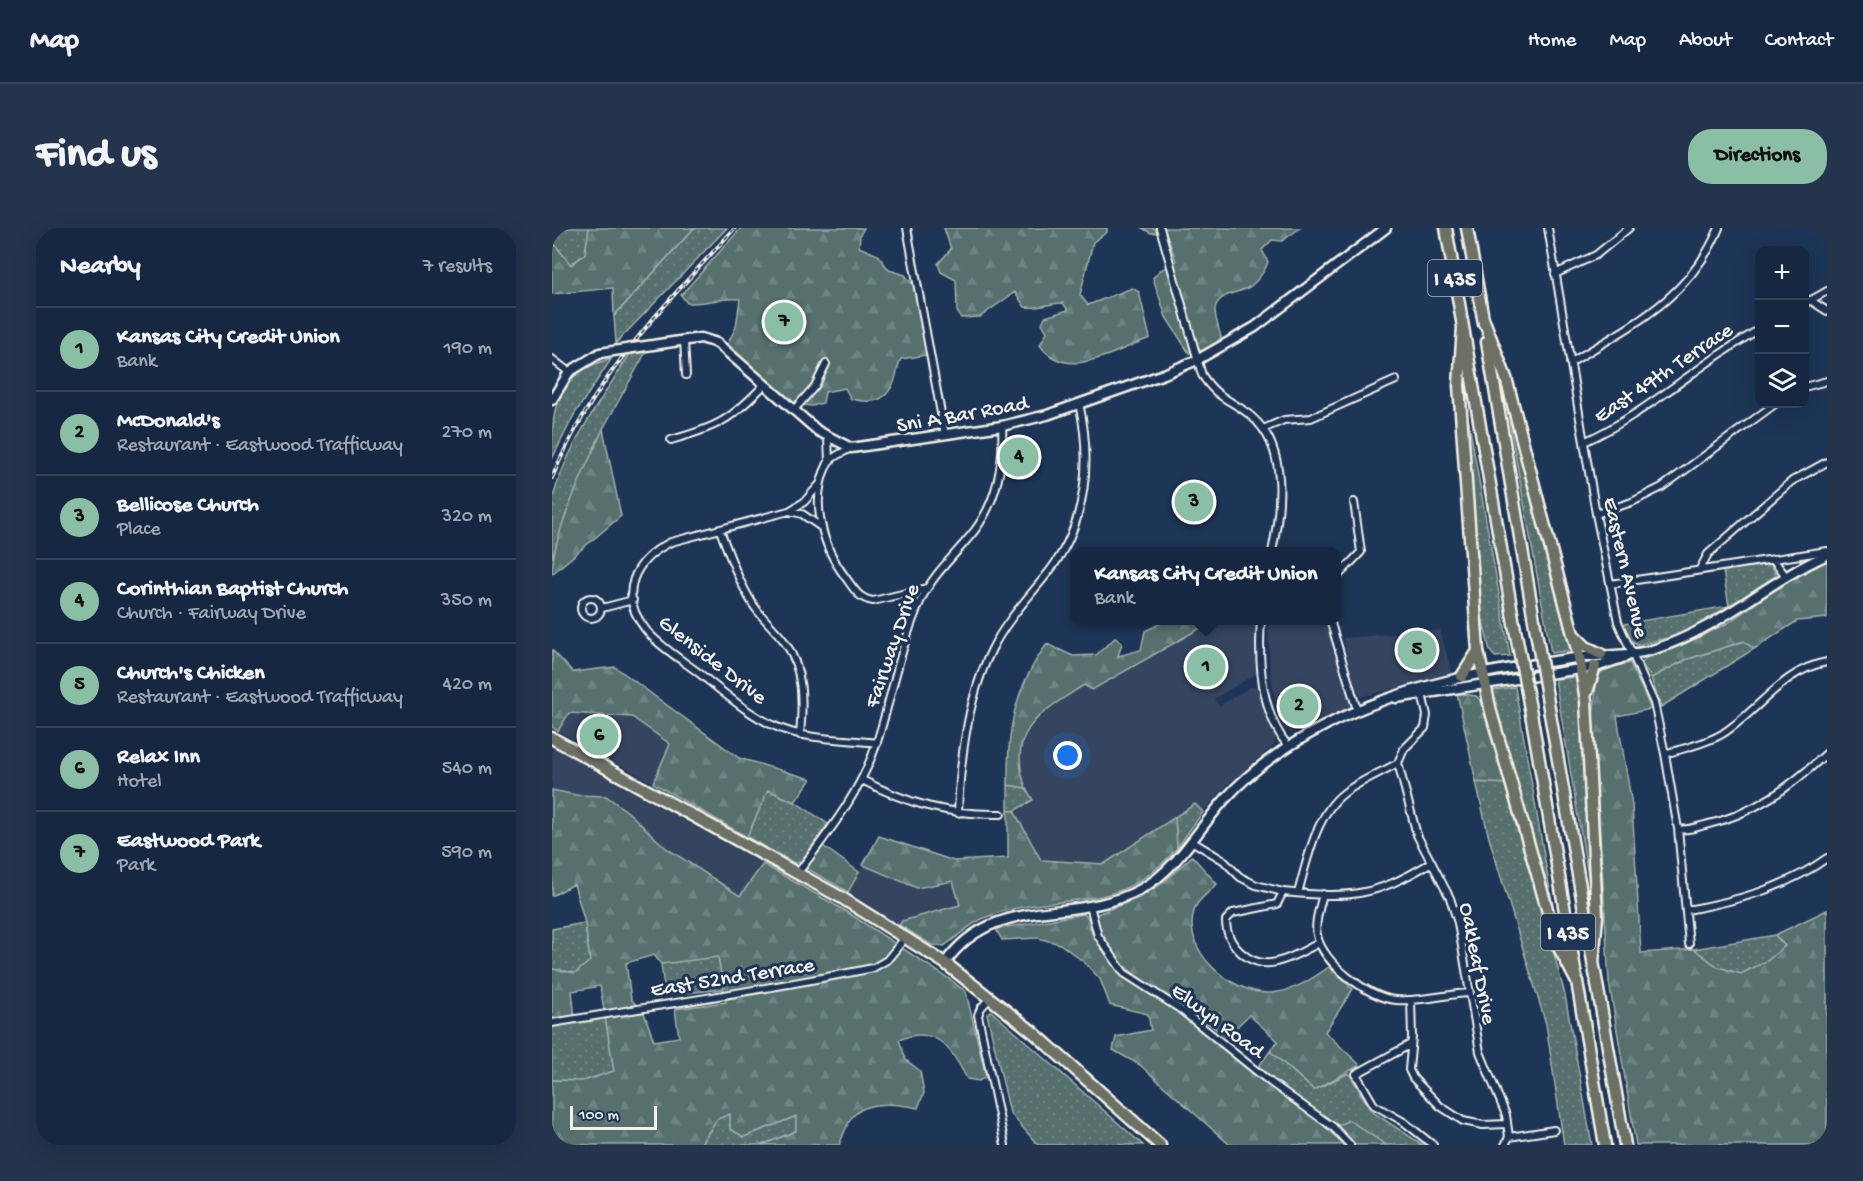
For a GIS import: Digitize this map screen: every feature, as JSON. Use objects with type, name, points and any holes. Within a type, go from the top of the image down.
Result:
[{"type":"highway","name":"I 435","points":[[1446,228],[1605,1145]]},
{"type":"highway","name":"I 435","points":[[1467,228],[1625,1145]]},
{"type":"highway","points":[[1483,318],[1506,378],[1579,657],[1586,701],[1597,916],[1593,963]]},
{"type":"highway","points":[[1463,327],[1460,385],[1478,651],[1485,685],[1557,944],[1577,982]]},
{"type":"highway","points":[[1575,635],[1586,647],[1601,654]]},
{"type":"highway","points":[[1462,676],[1478,651]]},
{"type":"highway","points":[[1586,701],[1595,666]]},
{"type":"highway","points":[[552,738],[842,898],[945,963],[1034,1032],[1160,1145]]},
{"type":"main road","name":"Sni A Bar Road","points":[[851,448],[1002,426],[1079,404],[1164,374],[1197,360],[1255,327],[1386,228]]},
{"type":"main road","points":[[552,399],[569,372],[600,353],[701,338],[717,343],[793,411],[828,438],[851,448]]},
{"type":"main road","points":[[945,963],[964,940],[990,923],[1090,906],[1140,889],[1171,865],[1193,842],[1234,789],[1259,767],[1288,746],[1357,710],[1403,691],[1462,676],[1579,657],[1631,654],[1654,649],[1701,631],[1785,575],[1827,553]]},
{"type":"main road","points":[[1385,699],[1580,669],[1615,662],[1631,654]]},
{"type":"street","points":[[907,228],[945,435]]},
{"type":"street","points":[[1160,228],[1202,375],[1210,388],[1223,400],[1246,412],[1263,429],[1273,450],[1279,481],[1280,505],[1273,547]]},
{"type":"street","name":"Eastern Avenue","points":[[1548,228],[1596,514],[1618,622],[1654,703],[1665,754],[1678,829],[1689,944]]},
{"type":"street","points":[[1554,274],[1596,255],[1629,228]]},
{"type":"street","points":[[1570,363],[1676,292],[1701,264],[1719,228]]},
{"type":"street","points":[[1809,301],[1827,291]]},
{"type":"street","points":[[1809,303],[1827,311]]},
{"type":"street","name":"East 49th Terrace","points":[[1584,442],[1628,420],[1736,342],[1755,332]]},
{"type":"street","points":[[684,340],[686,375]]},
{"type":"street","points":[[552,359],[569,372]]},
{"type":"street","points":[[793,411],[815,386],[826,364]]},
{"type":"street","points":[[1263,429],[1284,420],[1311,418],[1396,380]]},
{"type":"street","points":[[1809,386],[1827,381]]},
{"type":"street","points":[[671,440],[705,431],[738,412],[765,384]]},
{"type":"street","points":[[958,813],[966,734],[984,667],[1004,628],[1060,556],[1080,506],[1087,454],[1079,404]]},
{"type":"street","points":[[1596,514],[1632,502],[1662,486],[1769,408]]},
{"type":"street","name":"Fairway Drive","points":[[797,874],[838,820],[861,780],[877,743],[899,663],[927,588],[940,568],[975,530],[990,505],[1002,466],[1002,426]]},
{"type":"street","points":[[602,608],[633,600],[634,576],[648,555],[671,542],[789,511],[804,502],[820,484],[829,461],[828,438]]},
{"type":"street","points":[[829,461],[851,448]]},
{"type":"street","points":[[1700,569],[1708,554],[1792,481],[1827,462]]},
{"type":"street","points":[[820,484],[821,527],[837,567],[859,596],[873,601],[927,588]]},
{"type":"street","points":[[1341,573],[1361,552],[1354,502]]},
{"type":"street","points":[[789,511],[802,514],[821,527]]},
{"type":"street","points":[[720,530],[735,572],[755,607],[784,641],[794,657],[801,692],[800,735]]},
{"type":"street","points":[[1610,584],[1700,569],[1827,553]]},
{"type":"street","points":[[1773,559],[1785,575]]},
{"type":"street","name":"Glenside Drive","points":[[633,600],[639,619],[651,636],[718,689],[772,725],[800,735],[877,743]]},
{"type":"street","points":[[1261,625],[1261,659],[1268,706],[1288,746]]},
{"type":"street","points":[[1331,625],[1357,710]]},
{"type":"street","points":[[1665,754],[1708,741],[1722,734],[1791,676],[1827,662]]},
{"type":"street","points":[[1298,894],[1312,846],[1334,802],[1358,784],[1398,763],[1404,749],[1425,728],[1426,715],[1422,694]]},
{"type":"street","points":[[1678,829],[1717,823],[1764,804],[1827,753]]},
{"type":"street","name":"Oakleaf Drive","points":[[1398,763],[1417,835],[1450,898],[1458,923],[1481,1058],[1498,1092],[1509,1137]]},
{"type":"street","points":[[861,780],[915,804],[958,813],[1001,814]]},
{"type":"street","points":[[1193,842],[1223,860],[1240,877],[1256,885],[1298,894],[1351,895],[1376,891],[1400,882],[1432,862]]},
{"type":"street","points":[[1687,909],[1755,895],[1796,877],[1827,858]]},
{"type":"street","points":[[1283,892],[1277,904],[1233,913],[1226,920],[1226,929],[1232,944],[1247,957],[1274,963],[1319,943]]},
{"type":"street","points":[[1323,894],[1316,925],[1319,943],[1342,972],[1359,985],[1382,997],[1411,1000],[1470,993]]},
{"type":"street","name":"Elwyn Road","points":[[1090,906],[1098,936],[1124,973],[1180,1009],[1270,1082],[1333,1128],[1350,1145]]},
{"type":"street","name":"East 52nd Terrace","points":[[552,1023],[687,1000],[766,990],[873,968],[887,960],[904,938]]},
{"type":"street","points":[[991,997],[978,1015],[1005,1145]]},
{"type":"street","points":[[1411,1000],[1409,1070],[1413,1078],[1440,1106],[1463,1121],[1483,1125],[1507,1124]]},
{"type":"street","points":[[1411,1044],[1356,1074],[1374,1105],[1404,1122],[1433,1145]]},
{"type":"street","points":[[1505,1145],[1509,1137],[1554,1130]]},
{"type":"shaded area","points":[[1206,625],[1257,625],[1257,673],[1214,699],[1219,706],[1250,687],[1259,687],[1267,721],[1276,736],[1274,745],[1227,785],[1203,812],[1194,804],[1104,864],[1040,860],[1014,811],[1033,800],[1021,773],[1021,747],[1030,724],[1041,712],[1085,685],[1092,690]]},
{"type":"shaded area","points":[[1268,625],[1327,625],[1351,701],[1348,707],[1291,733],[1283,728],[1276,708],[1270,666]]},
{"type":"shaded area","points":[[1440,630],[1452,674],[1360,697],[1352,676],[1343,638]]},
{"type":"shaded area","points":[[568,713],[632,717],[670,744],[653,783],[558,731]]},
{"type":"shaded area","points":[[552,747],[763,864],[741,896],[666,848],[628,812],[606,796],[576,795],[552,790]]},
{"type":"shaded area","points":[[863,865],[917,888],[953,881],[960,905],[902,921],[899,925],[848,892]]},
{"type":"green space","points":[[552,228],[589,228],[585,254],[570,265],[552,241]]},
{"type":"green space","points":[[589,228],[694,228],[614,316],[613,288],[552,294],[552,241],[571,265],[585,254]]},
{"type":"green space","points":[[694,228],[727,228],[616,343],[614,316]]},
{"type":"green space","points":[[741,228],[864,228],[860,235],[859,247],[878,255],[889,270],[905,275],[914,286],[927,355],[901,359],[890,389],[876,400],[851,399],[845,388],[825,392],[823,403],[812,406],[791,404],[727,345],[736,327],[740,299],[687,303],[681,295]]},
{"type":"green space","points":[[944,228],[1107,228],[1107,232],[1093,242],[1080,295],[1088,305],[1132,288],[1139,292],[1150,338],[1107,356],[1077,363],[1064,362],[1051,356],[1040,345],[1047,332],[1042,323],[1045,317],[1068,310],[1063,303],[1025,307],[1015,292],[980,317],[961,318],[957,311],[956,280],[941,272],[938,264],[951,249]]},
{"type":"green space","points":[[1142,228],[1300,228],[1282,241],[1272,240],[1262,250],[1268,262],[1263,273],[1249,287],[1224,297],[1217,304],[1216,320],[1221,337],[1215,345],[1207,350],[1189,353],[1166,317],[1153,278],[1159,271],[1176,261],[1166,232],[1151,233]]},
{"type":"green space","points":[[647,350],[603,429],[584,471],[552,558],[553,498],[566,460],[585,424],[629,355]]},
{"type":"green space","points":[[612,358],[574,415],[552,459],[553,423],[560,395],[578,374]]},
{"type":"green space","points":[[1505,398],[1507,398],[1574,650],[1551,653]]},
{"type":"green space","points":[[1464,412],[1467,412],[1510,656],[1495,657],[1490,651],[1479,605]]},
{"type":"green space","points":[[603,429],[621,516],[552,574],[553,558],[564,521],[579,481]]},
{"type":"green space","points":[[1827,560],[1827,618],[1797,621],[1754,649],[1744,641],[1685,660],[1651,678],[1642,664],[1645,658],[1688,642],[1728,623],[1777,588]]},
{"type":"green space","points":[[1771,565],[1777,576],[1749,597],[1688,633],[1637,645],[1629,640],[1623,624],[1729,606],[1723,571]]},
{"type":"green space","points":[[1157,625],[1206,625],[1092,690],[1084,685],[1054,704],[1031,725],[1024,737],[1020,751],[1026,788],[1008,785],[1009,746],[1015,711],[1027,677],[1047,644],[1073,656],[1096,655],[1115,638],[1122,643],[1118,656],[1141,650],[1145,631]]},
{"type":"green space","points":[[1745,641],[1754,649],[1661,707],[1651,678],[1685,660]]},
{"type":"green space","points":[[552,650],[573,672],[615,667],[739,758],[811,779],[795,802],[768,790],[747,837],[653,783],[670,744],[632,717],[569,713],[558,731],[552,727]]},
{"type":"green space","points":[[1630,663],[1651,709],[1617,716],[1632,805],[1641,953],[1694,949],[1718,967],[1741,974],[1767,961],[1785,946],[1775,935],[1827,910],[1827,1145],[1636,1145],[1609,982],[1593,719],[1597,675],[1602,669]]},
{"type":"green space","points":[[1579,677],[1580,701],[1592,900],[1555,679]]},
{"type":"green space","points":[[1515,687],[1554,913],[1488,691]]},
{"type":"green space","points":[[1457,693],[1476,696],[1481,701],[1508,784],[1476,782]]},
{"type":"green space","points":[[1476,782],[1508,784],[1565,995],[1592,1145],[1564,1145],[1546,1024],[1489,838]]},
{"type":"green space","points":[[1008,785],[1026,788],[1033,800],[1014,811],[1008,811]]},
{"type":"green space","points":[[552,790],[576,795],[606,796],[628,812],[666,848],[740,896],[763,864],[844,910],[951,980],[966,992],[986,1077],[979,1081],[967,1079],[949,1049],[941,1042],[933,1037],[912,1036],[899,1040],[906,1060],[920,1071],[924,1093],[918,1108],[884,1104],[860,1110],[849,1121],[839,1145],[762,1145],[796,1131],[796,1116],[744,1137],[730,1129],[730,1114],[717,1119],[700,1145],[552,1145],[552,1080],[583,1081],[614,1071],[600,986],[572,991],[575,1019],[552,1023],[552,969],[575,973],[590,961],[585,923],[574,884],[552,896]],"holes":[[[654,955],[661,964],[718,957],[726,1002],[675,1009],[679,1037],[654,1041],[644,1013],[631,999],[626,963]]]},
{"type":"green space","points":[[768,790],[795,802],[828,824],[801,861],[796,864],[747,837]]},
{"type":"green space","points":[[1195,804],[1203,812],[1177,848],[1175,817]]},
{"type":"green space","points":[[1008,811],[1014,811],[1041,860],[1104,864],[1175,817],[1177,848],[1154,871],[1131,886],[1084,899],[1009,910],[982,919],[944,946],[932,945],[899,925],[902,921],[960,905],[953,881],[917,888],[863,865],[879,836],[954,861],[1008,858]]},
{"type":"green space","points":[[823,846],[859,872],[848,892],[808,869],[808,865]]},
{"type":"green space","points":[[1192,856],[1217,884],[1195,908],[1192,924],[1194,939],[1201,954],[1225,978],[1255,991],[1270,993],[1294,987],[1329,967],[1353,989],[1325,1032],[1360,1065],[1314,1090],[1270,1051],[1278,1041],[1249,1015],[1226,1037],[1129,970],[1118,959],[1108,946],[1101,931],[1097,914],[1139,898],[1163,883]]},
{"type":"green space","points":[[1084,914],[1088,918],[1092,934],[1120,975],[1178,1012],[1323,1125],[1344,1145],[1230,1145],[1140,1065],[1113,1050],[1116,1037],[1151,1030],[1148,1014],[1110,1005],[1100,979],[1084,962],[1060,944],[1038,938],[1002,940],[996,929]]},
{"type":"green space","points":[[585,923],[590,961],[576,973],[552,969],[552,929]]},
{"type":"green space","points":[[1775,935],[1785,946],[1767,961],[1741,974],[1718,967],[1694,949]]},
{"type":"green space","points":[[718,956],[724,989],[665,995],[661,964]]},
{"type":"green space","points":[[991,1011],[1143,1145],[1038,1145],[1010,1113],[987,1014]]},
{"type":"green space","points":[[605,1015],[614,1071],[583,1081],[552,1080],[552,1023]]},
{"type":"green space","points":[[1270,1051],[1314,1090],[1349,1073],[1371,1111],[1423,1145],[1386,1145],[1349,1120],[1337,1126],[1272,1079],[1259,1066]]},
{"type":"green space","points":[[731,1113],[744,1137],[797,1116],[796,1131],[762,1145],[700,1145],[717,1119]]},
{"type":"green space","points":[[1349,1120],[1386,1145],[1355,1145],[1337,1126]]},
{"type":"railway","points":[[552,478],[588,407],[632,344],[735,228]]},
{"type":"place","name":"Eastwood Park","points":[[784,322]]},
{"type":"place","name":"Corinthian Baptist Church","points":[[1019,457]]},
{"type":"place","name":"Bellicose Church","points":[[1194,502]]},
{"type":"place","name":"Church's Chicken","points":[[1417,650]]},
{"type":"place","name":"Kansas City Credit Union","points":[[1206,667]]},
{"type":"place","name":"McDonald's","points":[[1299,706]]},
{"type":"place","name":"Relax Inn","points":[[599,736]]}]
